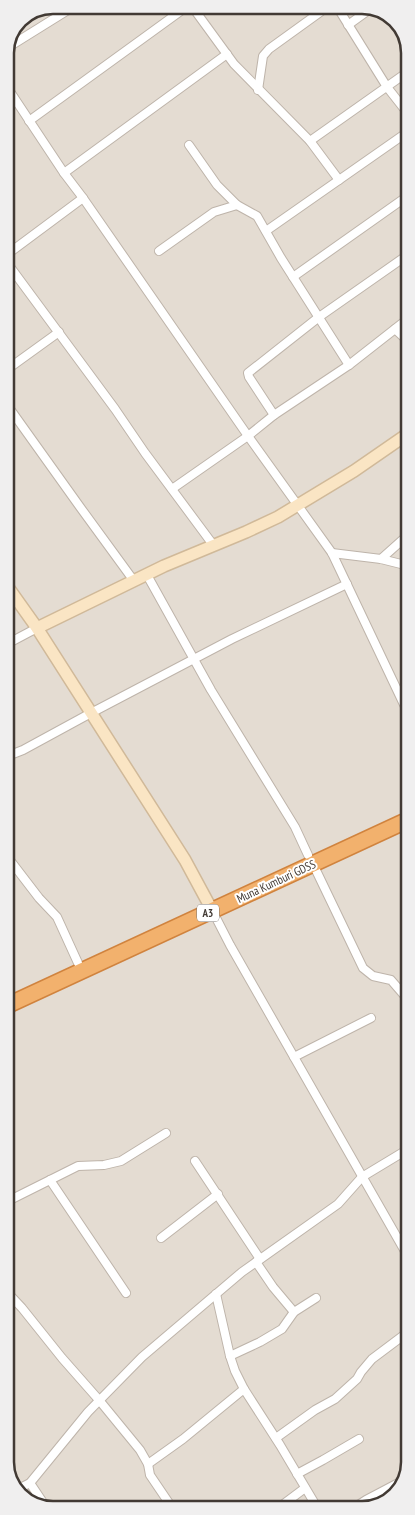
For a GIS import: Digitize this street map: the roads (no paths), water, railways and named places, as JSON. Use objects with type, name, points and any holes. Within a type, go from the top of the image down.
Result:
[{"type":"highway","name":"Muna Kumburi GDSS","points":[[310,860],[401,813]]},
{"type":"highway","name":"Muna Kumburi GDSS","points":[[14,1002],[210,906],[310,860],[401,823]]},
{"type":"highway","name":"Muna Kumburi GDSS","points":[[14,992],[78,962],[210,906]]},
{"type":"street","points":[[15,43],[62,14]]},
{"type":"street","points":[[29,121],[178,14]]},
{"type":"street","points":[[197,14],[234,64],[310,141],[339,180]]},
{"type":"street","points":[[258,90],[263,56],[318,14]]},
{"type":"street","points":[[341,14],[387,87],[401,105]]},
{"type":"street","points":[[348,25],[363,14]]},
{"type":"street","points":[[64,173],[227,54]]},
{"type":"street","points":[[310,141],[401,77]]},
{"type":"street","points":[[14,98],[64,173],[332,553],[401,696]]},
{"type":"street","points":[[266,231],[401,137]]},
{"type":"street","points":[[189,145],[217,185],[237,205],[257,216],[349,365]]},
{"type":"street","points":[[14,251],[83,198]]},
{"type":"street","points":[[293,277],[401,201]]},
{"type":"street","points":[[158,251],[214,212],[237,205]]},
{"type":"street","points":[[274,415],[248,377],[248,373],[319,317],[401,260]]},
{"type":"street","points":[[14,270],[214,546]]},
{"type":"street","points":[[172,489],[248,436],[274,415],[349,365],[401,324]]},
{"type":"street","points":[[395,329],[401,335]]},
{"type":"street","points":[[14,364],[59,332]]},
{"type":"street","points":[[14,415],[134,581]]},
{"type":"street","points":[[14,640],[134,581],[246,532],[299,505],[354,471],[401,439]]},
{"type":"street","points":[[381,560],[401,541]]},
{"type":"street","points":[[332,553],[401,564]]},
{"type":"street","points":[[147,575],[193,659],[295,827],[362,968],[373,976],[391,980],[401,992]]},
{"type":"street","points":[[14,754],[193,659],[296,607],[347,584]]},
{"type":"street","points":[[14,595],[38,628],[185,860],[230,945],[401,1244]]},
{"type":"street","points":[[14,865],[39,898],[57,917],[78,962]]},
{"type":"street","points":[[294,1057],[371,1018]]},
{"type":"street","points":[[14,1198],[78,1166],[113,1164],[121,1161],[166,1133]]},
{"type":"street","points":[[23,1487],[30,1483],[99,1400],[142,1357],[258,1260],[338,1204],[362,1177],[401,1153]]},
{"type":"street","points":[[195,1161],[218,1194],[273,1286],[294,1312]]},
{"type":"street","points":[[50,1180],[126,1293]]},
{"type":"street","points":[[160,1238],[218,1194]]},
{"type":"street","points":[[216,1294],[235,1371],[244,1390],[276,1438],[313,1501]]},
{"type":"street","points":[[230,1356],[282,1329],[294,1312],[316,1298]]},
{"type":"street","points":[[14,1300],[140,1450],[148,1464],[150,1475],[168,1501]]},
{"type":"street","points":[[276,1438],[315,1410],[335,1399],[357,1379],[372,1359],[401,1337]]},
{"type":"street","points":[[148,1464],[183,1439],[244,1390]]},
{"type":"street","points":[[297,1474],[359,1438]]},
{"type":"street","points":[[30,1483],[41,1499]]},
{"type":"street","points":[[364,1501],[393,1486]]},
{"type":"street","points":[[287,1501],[305,1488]]}]
